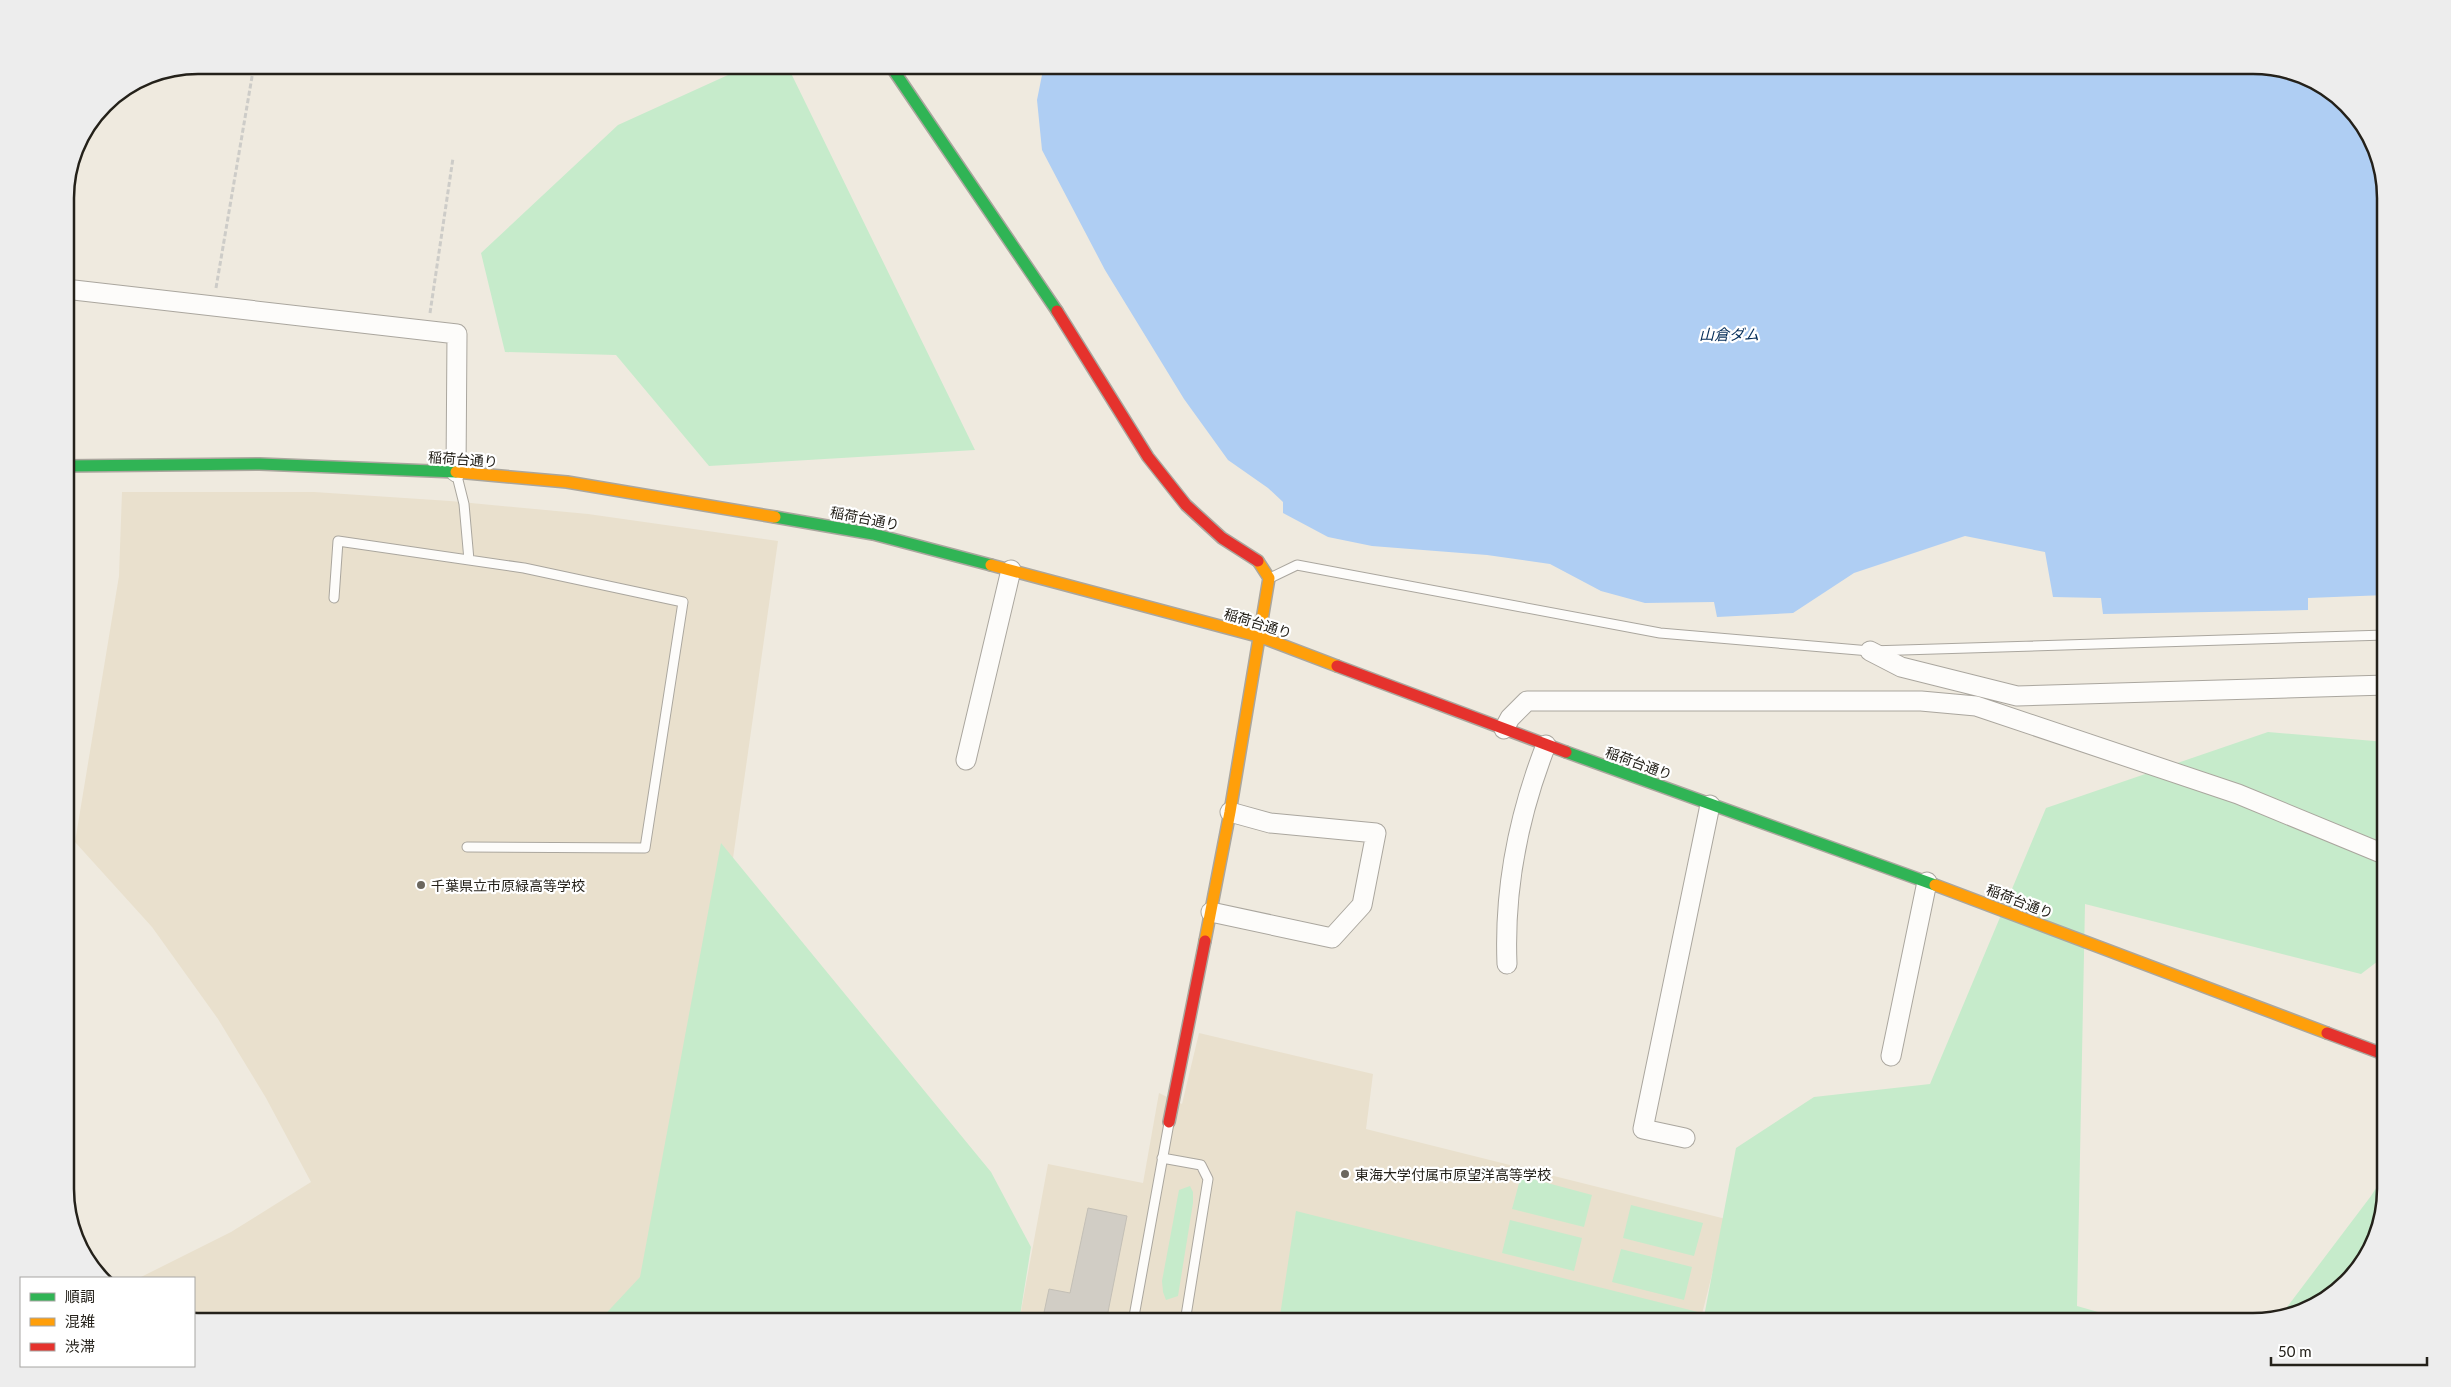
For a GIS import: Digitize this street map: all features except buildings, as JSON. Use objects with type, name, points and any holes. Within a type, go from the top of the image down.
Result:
[{"type":"street","points":[[896,74],[1059,314],[1148,457],[1186,506],[1222,538],[1256,558],[1269,578],[1261,637],[1230,812],[1169,1122]]},
{"type":"street","points":[[74,290],[457,334],[456,472]]},
{"type":"street","name":"稲荷台通り","points":[[74,466],[260,464],[456,472],[567,482],[873,534],[1261,637],[1546,745],[1928,882],[2377,1052]]},
{"type":"street","points":[[966,760],[1011,570]]},
{"type":"street","points":[[1870,650],[1901,666],[2017,696],[2377,685]]},
{"type":"street","points":[[1504,729],[1510,718],[1527,701],[1920,701],[1976,706],[2238,794],[2377,851]]},
{"type":"street","points":[[1507,964],[1506,942],[1516,846],[1529,790],[1546,745]]},
{"type":"street","points":[[1686,1138],[1643,1129],[1710,805]]},
{"type":"street","points":[[1211,912],[1332,938],[1362,905],[1376,832],[1270,823],[1230,812]]},
{"type":"street","points":[[1891,1056],[1928,882]]},
{"type":"lane","points":[[456,472],[464,504],[469,560]]},
{"type":"lane","points":[[334,598],[338,541],[524,568],[684,602],[645,848],[467,847]]},
{"type":"lane","points":[[1269,578],[1297,565],[1660,633],[1870,650],[2377,635]]},
{"type":"lane","points":[[1135,1313],[1169,1122]]},
{"type":"lane","points":[[1162,1158],[1200,1166],[1208,1179],[1186,1313]]},
{"type":"path","points":[[213,306],[252,74]]},
{"type":"path","points":[[427,331],[453,158]]},
{"type":"shaded area","name":"千葉県立市原緑高等学校","points":[[122,492],[314,492],[450,501],[588,514],[778,541],[675,1267],[626,1313],[195,1313],[195,1277],[141,1277],[231,1232],[311,1182],[266,1098],[218,1019],[152,927],[75,842],[119,576]]},
{"type":"shaded area","name":"東海大学付属市原望洋高等学校","points":[[1199,1033],[1373,1074],[1366,1129],[1726,1219],[1702,1313],[1021,1313],[1048,1164],[1143,1183],[1159,1093],[1182,1104]]},
{"type":"green space","points":[[730,74],[791,74],[975,450],[709,466],[616,355],[505,352],[481,253],[618,125]]},
{"type":"green space","points":[[2268,732],[2377,741],[2377,962],[2361,974],[2085,904],[2077,1306],[2102,1313],[1705,1313],[1736,1148],[1814,1097],[1930,1084],[2046,808]]},
{"type":"green space","points":[[721,843],[991,1172],[1031,1247],[1020,1313],[606,1313],[640,1277]]},
{"type":"green space","points":[[1521,1176],[1592,1195],[1584,1227],[1512,1209]]},
{"type":"green space","points":[[1190,1186],[1193,1192],[1193,1203],[1178,1296],[1166,1300],[1162,1281],[1179,1190]]},
{"type":"green space","points":[[2377,1186],[2376,1205],[2368,1237],[2352,1265],[2329,1288],[2301,1304],[2286,1309]]},
{"type":"green space","points":[[1631,1205],[1703,1223],[1694,1256],[1623,1238]]},
{"type":"green space","points":[[1296,1211],[1702,1313],[1280,1313]]},
{"type":"green space","points":[[1510,1220],[1582,1238],[1574,1271],[1502,1253]]},
{"type":"green space","points":[[1621,1249],[1692,1267],[1684,1300],[1612,1282]]},
{"type":"water","name":"山倉ダム","points":[[1042,74],[2253,74],[2285,78],[2301,83],[2329,99],[2346,116],[2364,143],[2371,158],[2375,174],[2377,190],[2377,595],[2308,598],[2308,610],[2103,614],[2101,598],[2053,597],[2045,552],[1965,536],[1854,573],[1793,613],[1717,617],[1714,602],[1645,603],[1601,591],[1550,564],[1487,555],[1372,546],[1328,537],[1283,513],[1283,502],[1268,488],[1228,460],[1184,399],[1105,270],[1042,150],[1037,100]]},
{"type":"traffic: fast","points":[[896,74],[1057,311]]},
{"type":"traffic: fast","points":[[74,466],[260,464],[456,472]]},
{"type":"traffic: fast","points":[[775,517],[873,534],[991,565]]},
{"type":"traffic: fast","points":[[1566,752],[1935,885]]},
{"type":"traffic: slow","points":[[456,472],[567,482],[775,517]]},
{"type":"traffic: slow","points":[[1205,941],[1230,812],[1269,578],[1258,561]]},
{"type":"traffic: slow","points":[[991,565],[1261,637],[1337,666]]},
{"type":"traffic: slow","points":[[1935,885],[2327,1033]]},
{"type":"traffic: jam","points":[[1057,311],[1148,457],[1186,505],[1222,538],[1258,561]]},
{"type":"traffic: jam","points":[[1337,666],[1566,752]]},
{"type":"traffic: jam","points":[[1169,1122],[1205,941]]},
{"type":"traffic: jam","points":[[2327,1033],[2377,1052]]},
{"type":"place","name":"千葉県立市原緑高等学校","points":[[421,885]]},
{"type":"place","name":"東海大学付属市原望洋高等学校","points":[[1345,1174]]}]
